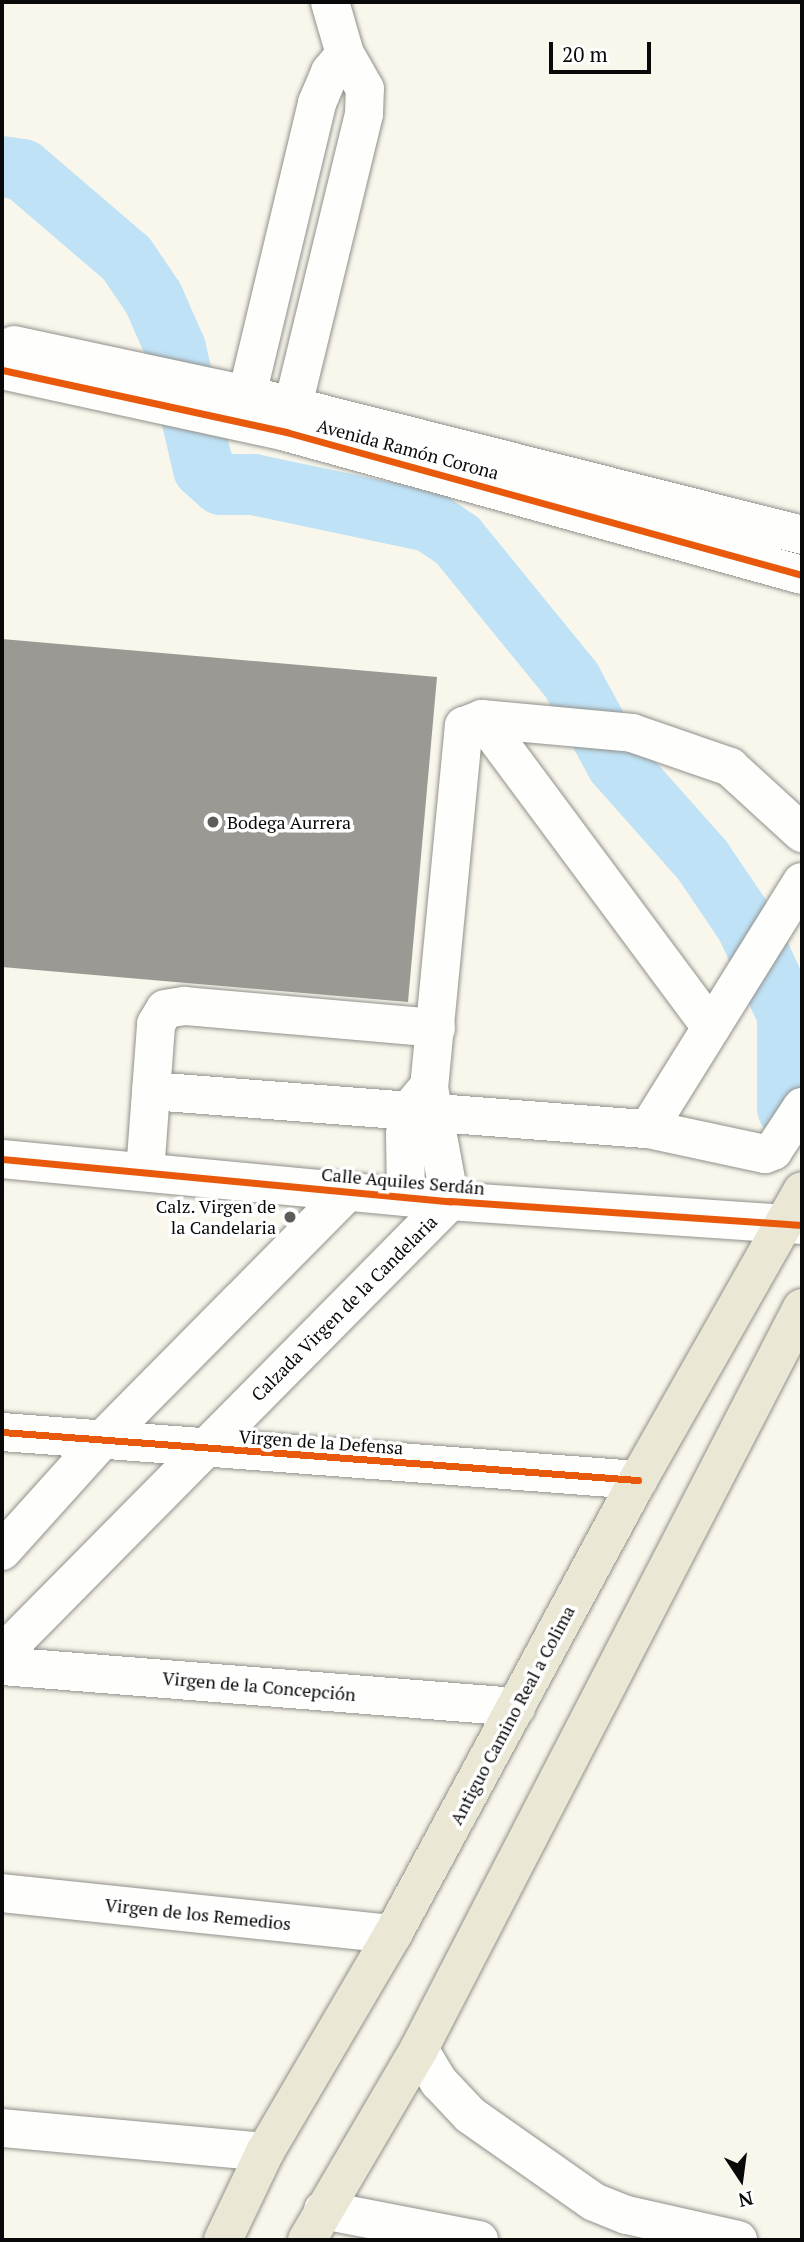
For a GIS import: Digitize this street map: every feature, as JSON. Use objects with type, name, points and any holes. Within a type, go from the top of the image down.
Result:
[{"type":"main road","name":"Antiguo Camino Real a Colima","points":[[223,2240],[265,2152],[393,1934],[638,1480],[796,1213]]},
{"type":"main road","points":[[315,2225],[419,2049],[802,1308]]},
{"type":"main road","points":[[654,1593],[802,1356]]},
{"type":"street","points":[[290,419],[363,114],[365,89],[345,54],[330,2]]},
{"type":"street","points":[[244,408],[317,103],[330,72],[345,54]]},
{"type":"street","name":"Avenida Ramón Corona","points":[[2,343],[125,382],[802,535]]},
{"type":"street","name":"Avenida Ramón Corona","points":[[2,370],[125,382]]},
{"type":"street","name":"Avenida Ramón Corona","points":[[290,419],[802,575]]},
{"type":"street","points":[[406,1197],[405,1134],[424,1102],[436,1028],[462,730],[472,719],[632,733],[730,766],[802,833]]},
{"type":"street","points":[[482,719],[711,1027]]},
{"type":"street","points":[[648,1129],[711,1027],[779,925],[802,882]]},
{"type":"street","points":[[145,1172],[156,1024],[164,1009],[185,1006],[436,1028]]},
{"type":"street","points":[[151,1091],[424,1102],[648,1129],[768,1154],[802,1107]]},
{"type":"street","points":[[424,1102],[450,1201]]},
{"type":"street","name":"Calle Aquiles Serdán","points":[[2,1159],[450,1201],[796,1213]]},
{"type":"street","points":[[2,1551],[101,1441],[347,1192]]},
{"type":"street","name":"Calzada Virgen de la Candelaria","points":[[2,1654],[450,1201]]},
{"type":"street","name":"Virgen de la Defensa","points":[[2,1432],[638,1480]]},
{"type":"street","name":"Virgen de la Concepción","points":[[2,1666],[516,1707]]},
{"type":"street","name":"Virgen de los Remedios","points":[[2,1893],[393,1934]]},
{"type":"street","points":[[419,2049],[439,2082],[470,2115],[594,2203],[627,2215],[738,2240]]},
{"type":"street","points":[[2,2127],[265,2152]]},
{"type":"street","points":[[315,2225],[479,2240]]},
{"type":"building","name":"Bodega Aurrera","points":[[2,639],[437,677],[408,1002],[2,967]]},
{"type":"waterway","points":[[2,166],[22,169],[126,258],[153,298],[175,348],[203,468],[221,484],[253,484],[429,521],[457,540],[571,680],[616,763],[702,860],[746,925],[787,1014],[787,1108]]},
{"type":"cycle path","points":[[2,370],[286,432],[802,575]]},
{"type":"cycle path","points":[[2,1159],[450,1201],[802,1225]]},
{"type":"cycle path","points":[[2,1432],[638,1480]]},
{"type":"place","name":"Bodega Aurrera","points":[[213,822]]},
{"type":"place","name":"Calz. Virgen de la Candelaria","points":[[290,1217]]}]
